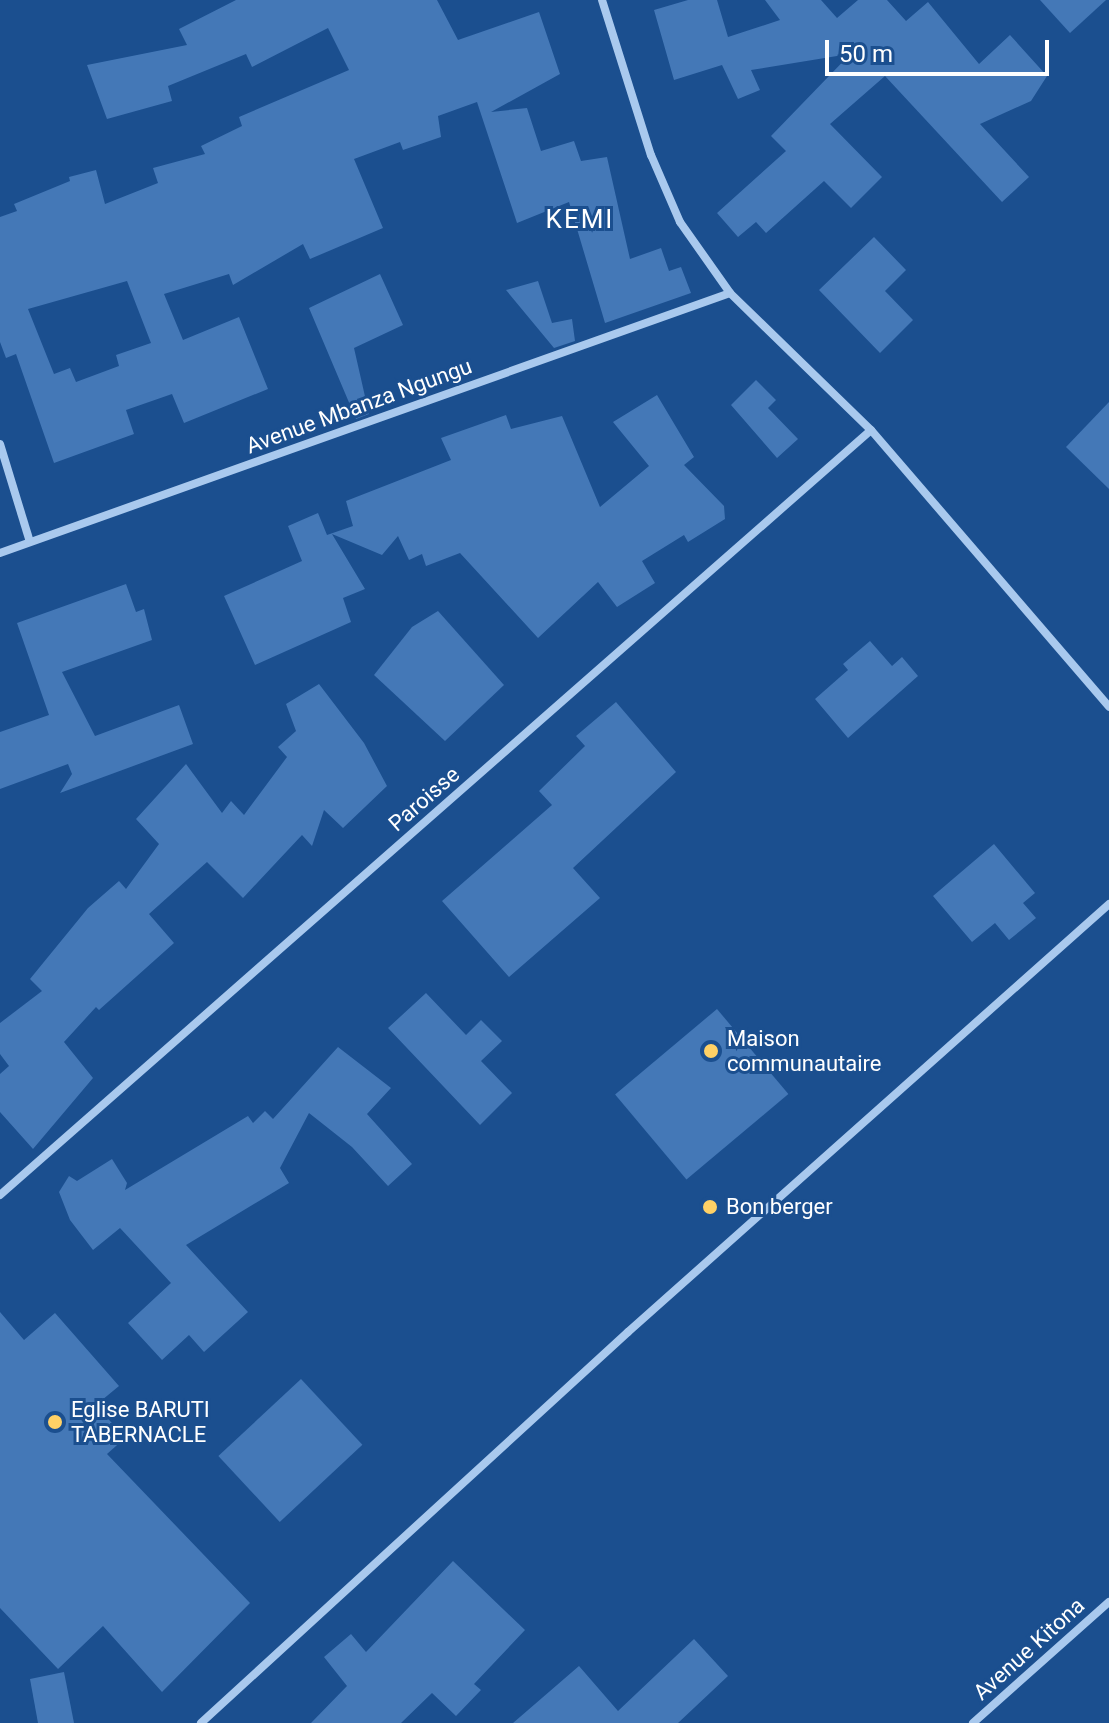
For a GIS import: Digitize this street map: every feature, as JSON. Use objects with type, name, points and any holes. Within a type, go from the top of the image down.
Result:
[{"type":"street","points":[[602,0],[651,155],[680,222],[730,293],[871,430],[1109,707]]},
{"type":"street","name":"Avenue Mbanza Ngungu","points":[[0,553],[730,293]]},
{"type":"street","name":"Paroisse","points":[[0,1195],[871,430]]},
{"type":"street","points":[[0,444],[30,542]]},
{"type":"street","points":[[201,1723],[639,1322],[1109,904]]},
{"type":"street","name":"Avenue Kitona","points":[[973,1723],[1109,1602]]},
{"type":"building","points":[[236,0],[437,0],[458,40],[539,12],[560,74],[491,112],[527,108],[541,151],[574,141],[581,161],[607,157],[630,259],[661,248],[669,271],[681,267],[691,293],[605,323],[569,202],[517,223],[477,102],[438,116],[441,137],[403,150],[400,142],[354,159],[383,228],[310,259],[303,244],[233,285],[229,274],[164,294],[183,340],[239,317],[268,389],[184,423],[172,394],[126,410],[134,434],[54,463],[16,354],[6,358],[0,342],[0,217],[17,211],[14,204],[70,181],[69,177],[96,170],[105,204],[158,183],[153,168],[205,154],[201,146],[242,126],[239,117],[349,70],[328,28],[252,67],[246,54],[168,86],[172,101],[107,119],[87,65],[187,45],[179,29]],"holes":[[[127,281],[151,343],[116,355],[119,366],[76,382],[70,368],[54,374],[28,309]]]},
{"type":"building","points":[[688,0],[717,0],[728,37],[780,20],[765,0],[821,0],[837,18],[858,0],[887,0],[906,21],[928,2],[979,64],[1010,35],[1047,76],[1031,101],[980,124],[1029,177],[1002,202],[885,76],[830,124],[882,177],[851,208],[824,181],[766,233],[756,222],[738,237],[717,213],[786,151],[771,136],[858,46],[837,56],[751,70],[760,90],[738,99],[722,65],[674,80],[654,10]]},
{"type":"building","points":[[1040,0],[1106,0],[1070,33]]},
{"type":"building","points":[[874,237],[906,270],[885,291],[913,320],[880,353],[819,290]]},
{"type":"building","points":[[380,274],[403,325],[354,348],[369,414],[356,419],[309,308]]},
{"type":"building","points":[[538,281],[552,323],[572,319],[575,341],[554,348],[506,290]]},
{"type":"building","points":[[756,380],[776,400],[768,408],[798,439],[777,458],[731,405]]},
{"type":"building","points":[[657,395],[694,457],[684,465],[724,506],[725,519],[688,542],[684,535],[642,561],[655,583],[617,607],[598,582],[538,638],[460,553],[426,566],[422,554],[409,560],[398,536],[382,555],[332,534],[365,589],[343,598],[351,622],[255,665],[224,596],[302,561],[288,526],[318,513],[327,535],[353,526],[346,501],[451,460],[441,438],[506,415],[511,429],[562,416],[600,507],[649,466],[613,422]]},
{"type":"building","points":[[1109,402],[1109,489],[1066,447]]},
{"type":"building","points":[[126,584],[136,612],[144,609],[152,640],[62,672],[95,736],[179,705],[193,744],[60,793],[72,774],[68,764],[0,789],[0,732],[49,715],[17,623]]},
{"type":"building","points":[[438,611],[504,685],[445,741],[374,675],[412,627]]},
{"type":"building","points":[[870,641],[892,666],[902,657],[918,676],[848,738],[815,699],[848,670],[843,664]]},
{"type":"building","points":[[319,684],[364,743],[387,786],[343,828],[324,810],[312,846],[302,835],[243,898],[207,862],[149,914],[174,943],[99,1010],[96,1007],[64,1042],[93,1078],[33,1149],[0,1112],[0,1074],[9,1066],[0,1054],[0,1023],[42,991],[30,979],[88,908],[119,881],[126,889],[159,844],[136,819],[186,764],[222,813],[231,801],[244,815],[287,757],[278,747],[296,731],[286,704]]},
{"type":"building","points":[[616,702],[676,772],[573,868],[600,898],[509,977],[442,901],[552,805],[539,791],[585,746],[576,736]]},
{"type":"building","points":[[994,844],[1035,893],[1023,903],[1036,918],[1009,940],[995,923],[972,942],[933,896]]},
{"type":"building","points":[[426,993],[466,1035],[481,1020],[502,1041],[481,1061],[512,1093],[480,1125],[388,1028]]},
{"type":"building","name":"Maison communautaire","points":[[717,1009],[788,1094],[686,1180],[615,1094]]},
{"type":"building","points":[[338,1047],[391,1088],[367,1114],[412,1164],[388,1186],[352,1147],[309,1113],[280,1168],[289,1183],[186,1245],[248,1312],[204,1352],[189,1335],[162,1360],[128,1323],[171,1283],[120,1228],[93,1250],[70,1220],[59,1192],[69,1176],[77,1181],[112,1159],[127,1183],[125,1190],[248,1116],[253,1123],[265,1111],[273,1119]]},
{"type":"building","points":[[0,1312],[24,1340],[55,1313],[119,1386],[96,1405],[125,1438],[107,1454],[250,1603],[162,1692],[103,1626],[58,1669],[0,1608]]},
{"type":"building","points":[[301,1379],[362,1445],[280,1522],[218,1456]]},
{"type":"building","points":[[453,1561],[525,1630],[474,1684],[481,1690],[456,1716],[432,1693],[401,1723],[311,1723],[347,1686],[324,1657],[351,1634],[366,1652]]},
{"type":"building","points":[[694,1639],[728,1676],[678,1723],[513,1723],[579,1666],[618,1711]]},
{"type":"building","points":[[64,1672],[74,1723],[38,1723],[30,1679]]},
{"type":"place","name":"Maison communautaire","points":[[711,1051]]},
{"type":"place","name":"Bon berger","points":[[710,1207]]},
{"type":"place","name":"Eglise BARUTI TABERNACLE","points":[[55,1422]]},
{"type":"district","name":"KEMI","points":[[580,220]]}]
